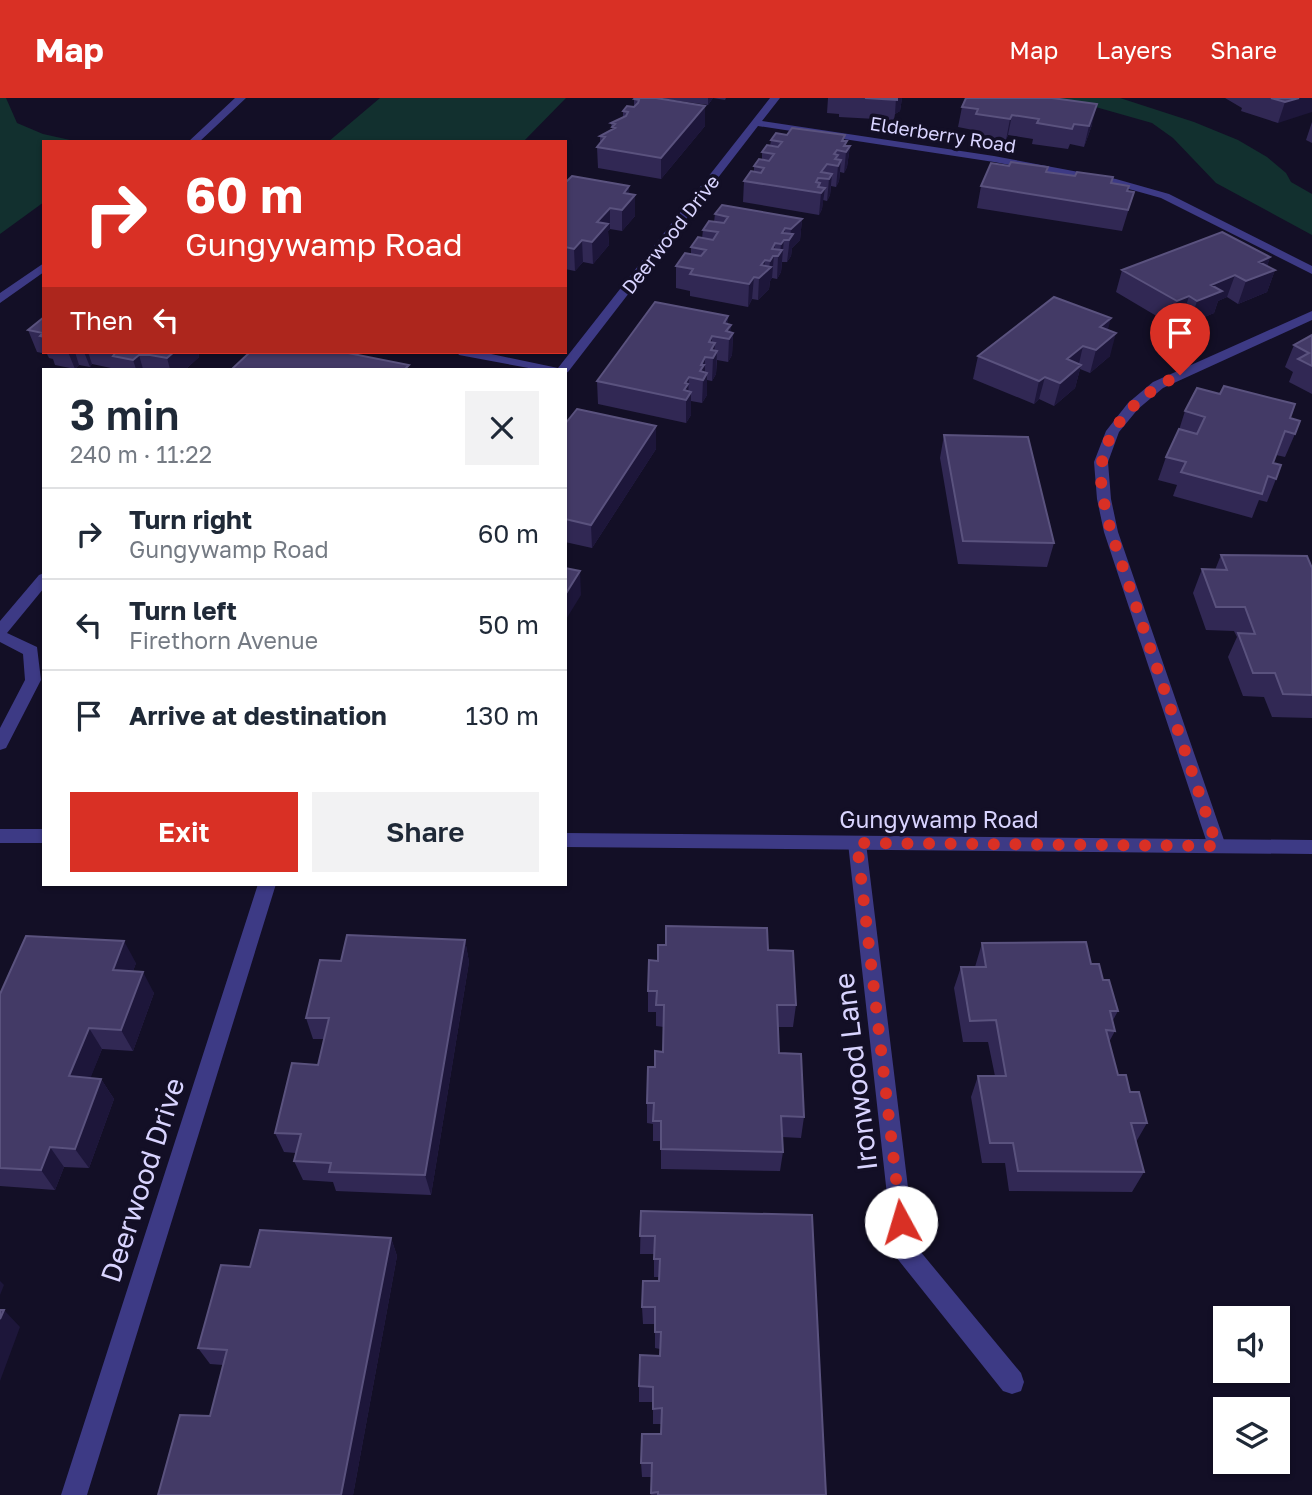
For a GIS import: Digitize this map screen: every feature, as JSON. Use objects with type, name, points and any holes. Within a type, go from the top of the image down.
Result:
[{"type":"street","points":[[195,140],[241,98]]},
{"type":"street","name":"Deerwood Drive","points":[[565,368],[775,98]]},
{"type":"street","name":"Elderberry Road","points":[[757,123],[994,159],[1112,181],[1165,196],[1312,271]]},
{"type":"street","points":[[0,299],[42,268]]},
{"type":"street","points":[[1217,846],[1111,532],[1104,499],[1101,462],[1113,431],[1133,407],[1158,385],[1312,314]]},
{"type":"street","points":[[474,354],[548,368]]},
{"type":"street","points":[[0,744],[33,680],[31,651],[0,634],[42,581]]},
{"type":"street","points":[[0,836],[42,836]]},
{"type":"street","name":"Gungywamp Road","points":[[567,840],[1312,847]]},
{"type":"street","name":"Ironwood Lane","points":[[857,843],[904,1249],[1012,1382]]},
{"type":"street","name":"Deerwood Drive","points":[[74,1495],[266,886]]},
{"type":"green space","points":[[0,98],[6,98],[17,123],[43,134],[70,140],[42,140],[42,203],[0,234]]},
{"type":"green space","points":[[380,98],[566,98],[525,140],[330,140]]},
{"type":"green space","points":[[1031,98],[1120,98],[1194,122],[1238,140],[1267,157],[1286,173],[1291,182],[1312,194],[1312,235],[1216,183],[1173,138],[1152,123],[1078,102]]},
{"type":"building","points":[[635,98],[656,98],[705,106],[661,158],[597,147],[605,137],[600,136],[615,128],[612,127],[615,124],[611,123],[626,116],[628,112],[623,111],[627,106],[634,107],[638,103],[639,100]]},
{"type":"building","points":[[865,98],[897,98],[897,100]]},
{"type":"building","points":[[966,98],[1052,98],[1097,104],[1089,126],[1074,124],[1072,129],[1037,123],[1039,119],[1012,115],[1010,119],[976,114],[978,109],[962,107]]},
{"type":"building","points":[[1271,98],[1299,98],[1285,102]]},
{"type":"building","points":[[792,128],[845,135],[842,141],[847,141],[844,146],[850,146],[846,152],[837,150],[834,154],[838,155],[835,159],[841,160],[838,166],[827,164],[821,172],[832,174],[829,179],[818,178],[818,187],[825,188],[821,193],[744,181],[751,171],[761,173],[764,168],[754,166],[759,159],[769,161],[774,154],[762,152],[767,145],[778,147],[782,142],[771,140],[776,133],[787,135]]},
{"type":"building","points":[[1011,162],[1048,167],[1046,172],[1075,176],[1077,172],[1113,177],[1111,183],[1129,186],[1127,191],[1134,192],[1128,210],[981,186],[991,163],[1009,166]]},
{"type":"building","points":[[572,176],[629,186],[624,193],[635,195],[622,210],[610,208],[597,222],[608,224],[592,242],[582,240],[574,249],[567,247],[567,181]]},
{"type":"building","points":[[722,205],[802,219],[791,229],[785,228],[782,233],[793,234],[781,244],[775,243],[772,249],[782,250],[770,261],[765,260],[761,265],[771,267],[759,278],[754,277],[749,284],[690,274],[693,269],[676,266],[685,253],[701,256],[706,250],[691,247],[698,237],[713,240],[718,232],[703,230],[709,221],[724,223],[728,217],[715,214]]},
{"type":"building","points":[[1222,232],[1270,257],[1259,262],[1275,270],[1246,281],[1235,275],[1211,285],[1222,291],[1197,301],[1189,296],[1177,301],[1122,270]]},
{"type":"building","points":[[1054,297],[1111,318],[1100,327],[1116,333],[1096,350],[1083,346],[1067,359],[1081,365],[1060,383],[1045,377],[1039,381],[978,356]]},
{"type":"building","points":[[655,302],[728,316],[724,323],[731,325],[726,331],[733,333],[729,339],[712,336],[709,342],[715,343],[711,350],[717,351],[713,358],[705,357],[701,365],[704,365],[700,371],[707,373],[703,380],[689,377],[685,383],[688,384],[684,390],[691,392],[686,400],[597,381]]},
{"type":"building","points":[[42,319],[42,333],[28,330]]},
{"type":"building","points":[[1312,335],[1312,366],[1298,359],[1309,353],[1294,345]]},
{"type":"building","points":[[114,354],[172,354],[167,358],[139,355],[133,360],[113,356]]},
{"type":"building","points":[[248,354],[353,354],[409,365],[406,368],[233,368]]},
{"type":"building","points":[[1224,386],[1295,404],[1290,418],[1300,421],[1295,434],[1285,431],[1273,463],[1281,465],[1276,479],[1268,476],[1262,494],[1181,472],[1186,462],[1166,457],[1179,429],[1197,434],[1205,417],[1185,411],[1197,388],[1220,394]]},
{"type":"building","points":[[577,409],[656,426],[591,525],[567,519],[567,422]]},
{"type":"building","points":[[944,435],[1028,437],[1054,543],[963,541]]},
{"type":"building","points":[[1221,555],[1307,556],[1312,568],[1312,695],[1283,694],[1275,673],[1253,673],[1238,633],[1255,634],[1245,607],[1216,607],[1202,569],[1227,570]]},
{"type":"building","points":[[567,568],[580,571],[567,592]]},
{"type":"building","points":[[666,926],[767,928],[768,950],[793,951],[796,1005],[777,1005],[779,1053],[801,1054],[804,1117],[781,1116],[783,1152],[661,1149],[661,1121],[653,1121],[654,1103],[647,1103],[648,1067],[655,1067],[655,1051],[663,1052],[664,1005],[656,1005],[657,991],[648,991],[649,960],[658,961],[658,945],[666,945]]},
{"type":"building","points":[[347,935],[465,940],[425,1175],[329,1172],[331,1163],[294,1161],[301,1134],[275,1133],[292,1063],[318,1065],[329,1018],[306,1018],[320,960],[341,961]]},
{"type":"building","points":[[26,936],[124,941],[113,970],[143,972],[121,1030],[89,1028],[69,1076],[101,1079],[75,1149],[50,1147],[41,1170],[0,1168],[0,994]]},
{"type":"building","points":[[1086,942],[1091,964],[1099,964],[1103,980],[1109,980],[1118,1011],[1110,1011],[1115,1031],[1106,1030],[1118,1075],[1126,1075],[1130,1092],[1139,1092],[1147,1123],[1131,1123],[1144,1172],[1018,1171],[1013,1143],[990,1143],[978,1076],[1006,1076],[996,1020],[970,1021],[961,967],[986,967],[982,943]]},
{"type":"building","points":[[641,1211],[812,1215],[826,1495],[651,1493],[652,1463],[641,1463],[642,1434],[661,1434],[662,1408],[653,1409],[653,1387],[639,1386],[640,1355],[660,1356],[661,1332],[655,1332],[655,1307],[642,1307],[643,1281],[659,1281],[660,1259],[654,1259],[655,1236],[640,1236]]},
{"type":"building","points":[[260,1230],[391,1238],[341,1495],[158,1495],[180,1415],[210,1416],[227,1350],[198,1348],[221,1265],[250,1267]]},
{"type":"route","points":[[901,1222],[857,843],[1217,846],[1111,532],[1104,499],[1101,462],[1113,431],[1133,407],[1158,385],[1180,375]]}]
